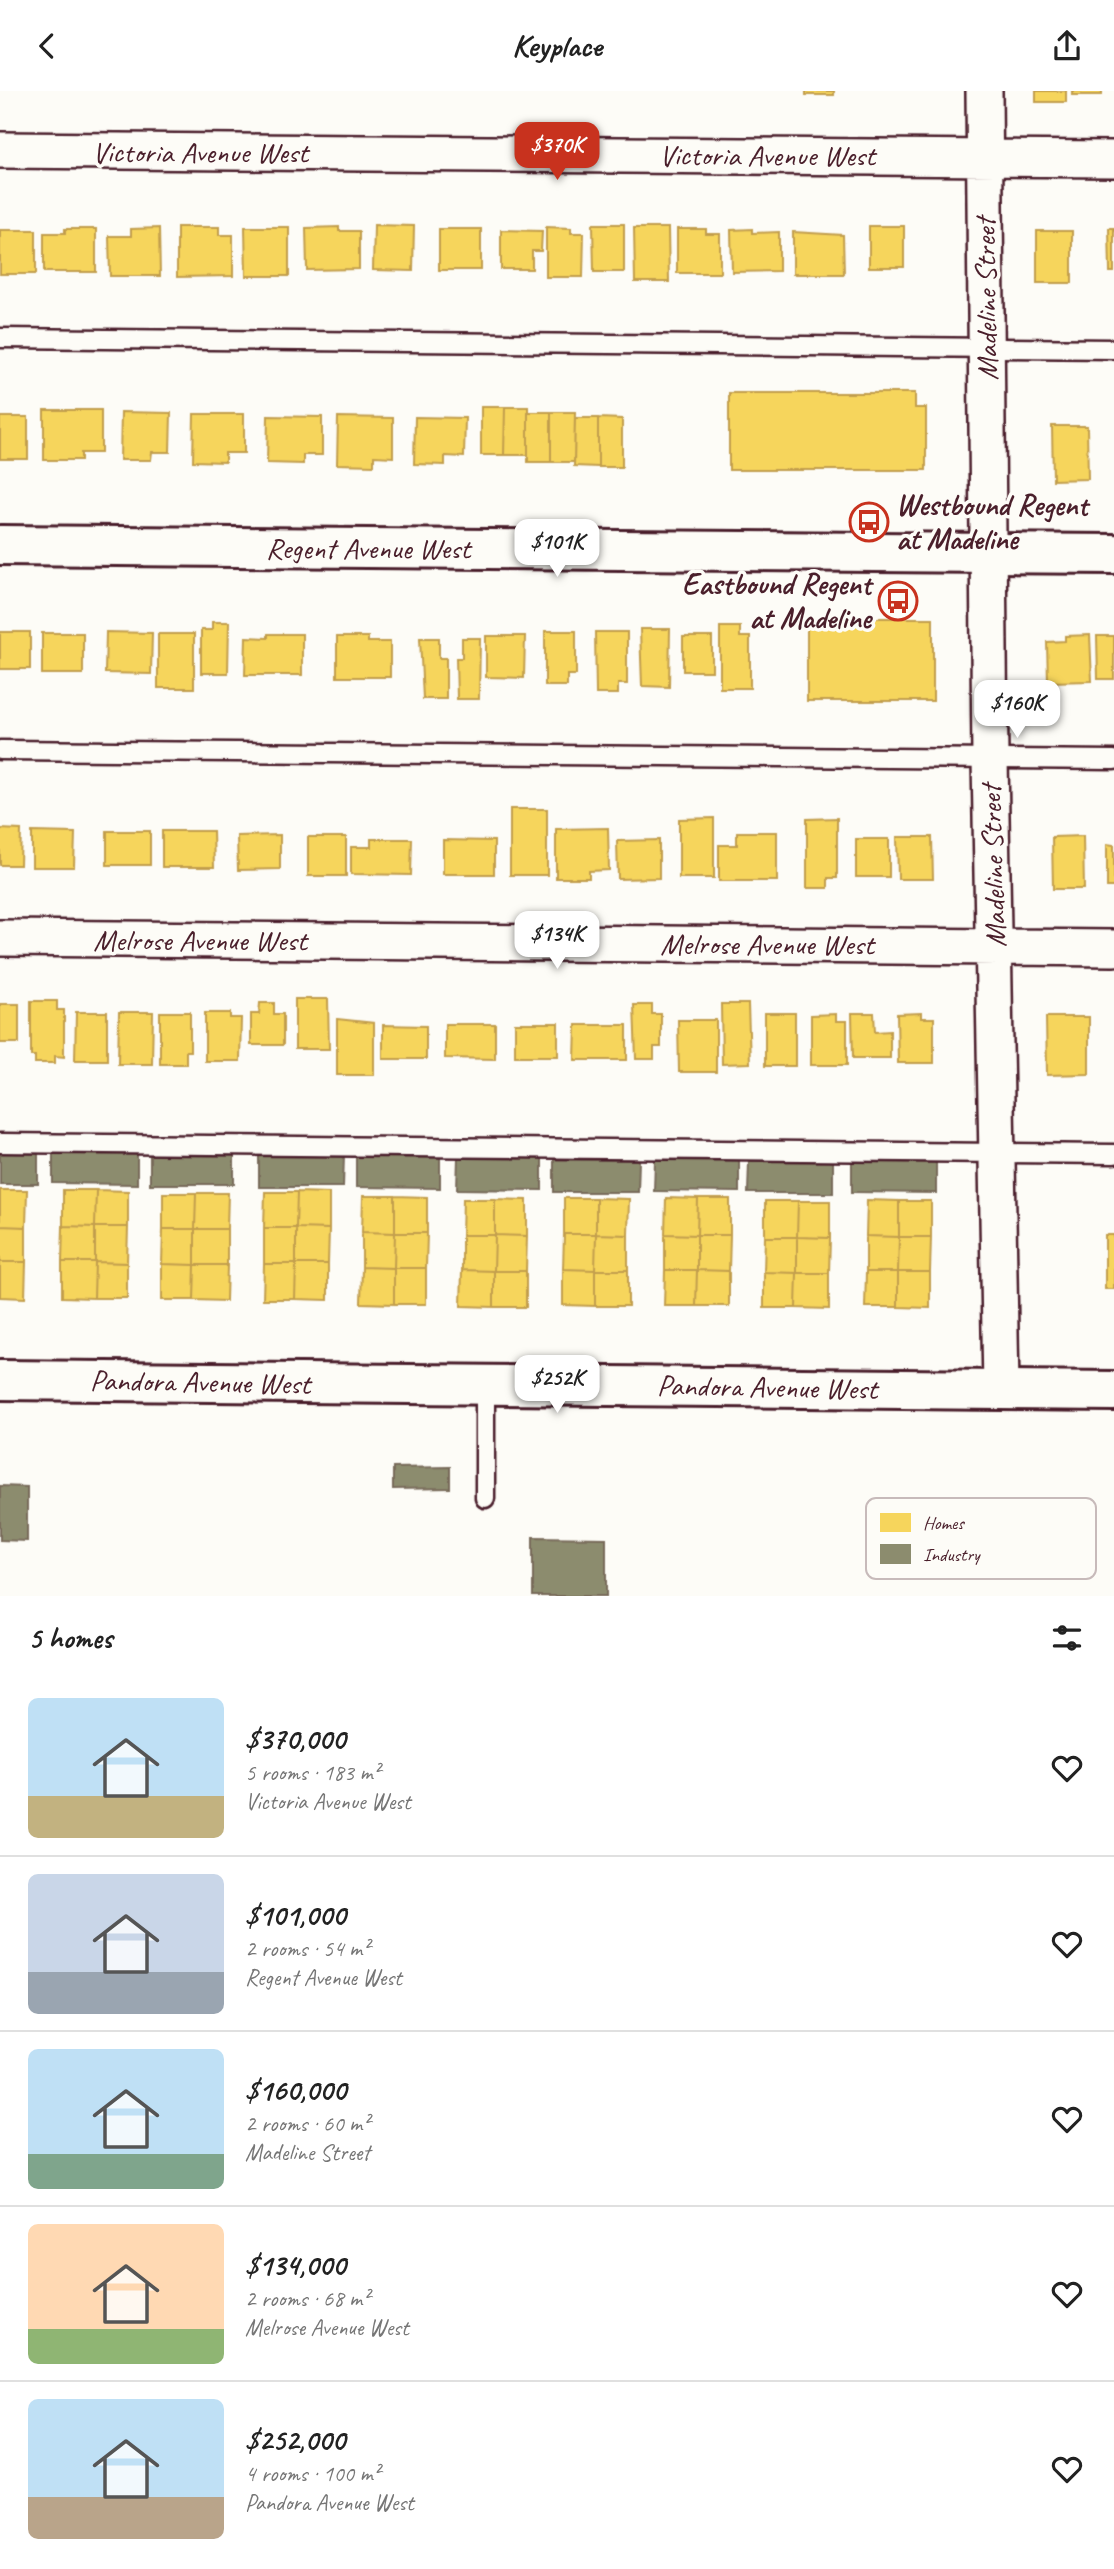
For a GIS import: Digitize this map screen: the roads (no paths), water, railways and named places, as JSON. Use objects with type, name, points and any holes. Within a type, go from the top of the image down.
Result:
[{"type":"street","name":"Madeline Street","points":[[984,91],[989,759],[999,1153],[1001,1389]]},
{"type":"street","name":"Victoria Avenue West","points":[[0,150],[1114,159]]},
{"type":"street","name":"Regent Avenue West","points":[[0,545],[1114,554]]},
{"type":"street","name":"Melrose Avenue West","points":[[0,938],[1114,948]]},
{"type":"street","name":"Pandora Avenue West","points":[[0,1380],[1114,1391]]},
{"type":"lane","points":[[0,338],[1114,349]]},
{"type":"lane","points":[[0,750],[1114,760]]},
{"type":"lane","points":[[0,1143],[1114,1154]]},
{"type":"lane","points":[[485,1385],[485,1498]]},
{"type":"place","name":"Westbound Regent at Madeline","points":[[869,522]]},
{"type":"place","name":"Eastbound Regent at Madeline","points":[[898,601]]}]
